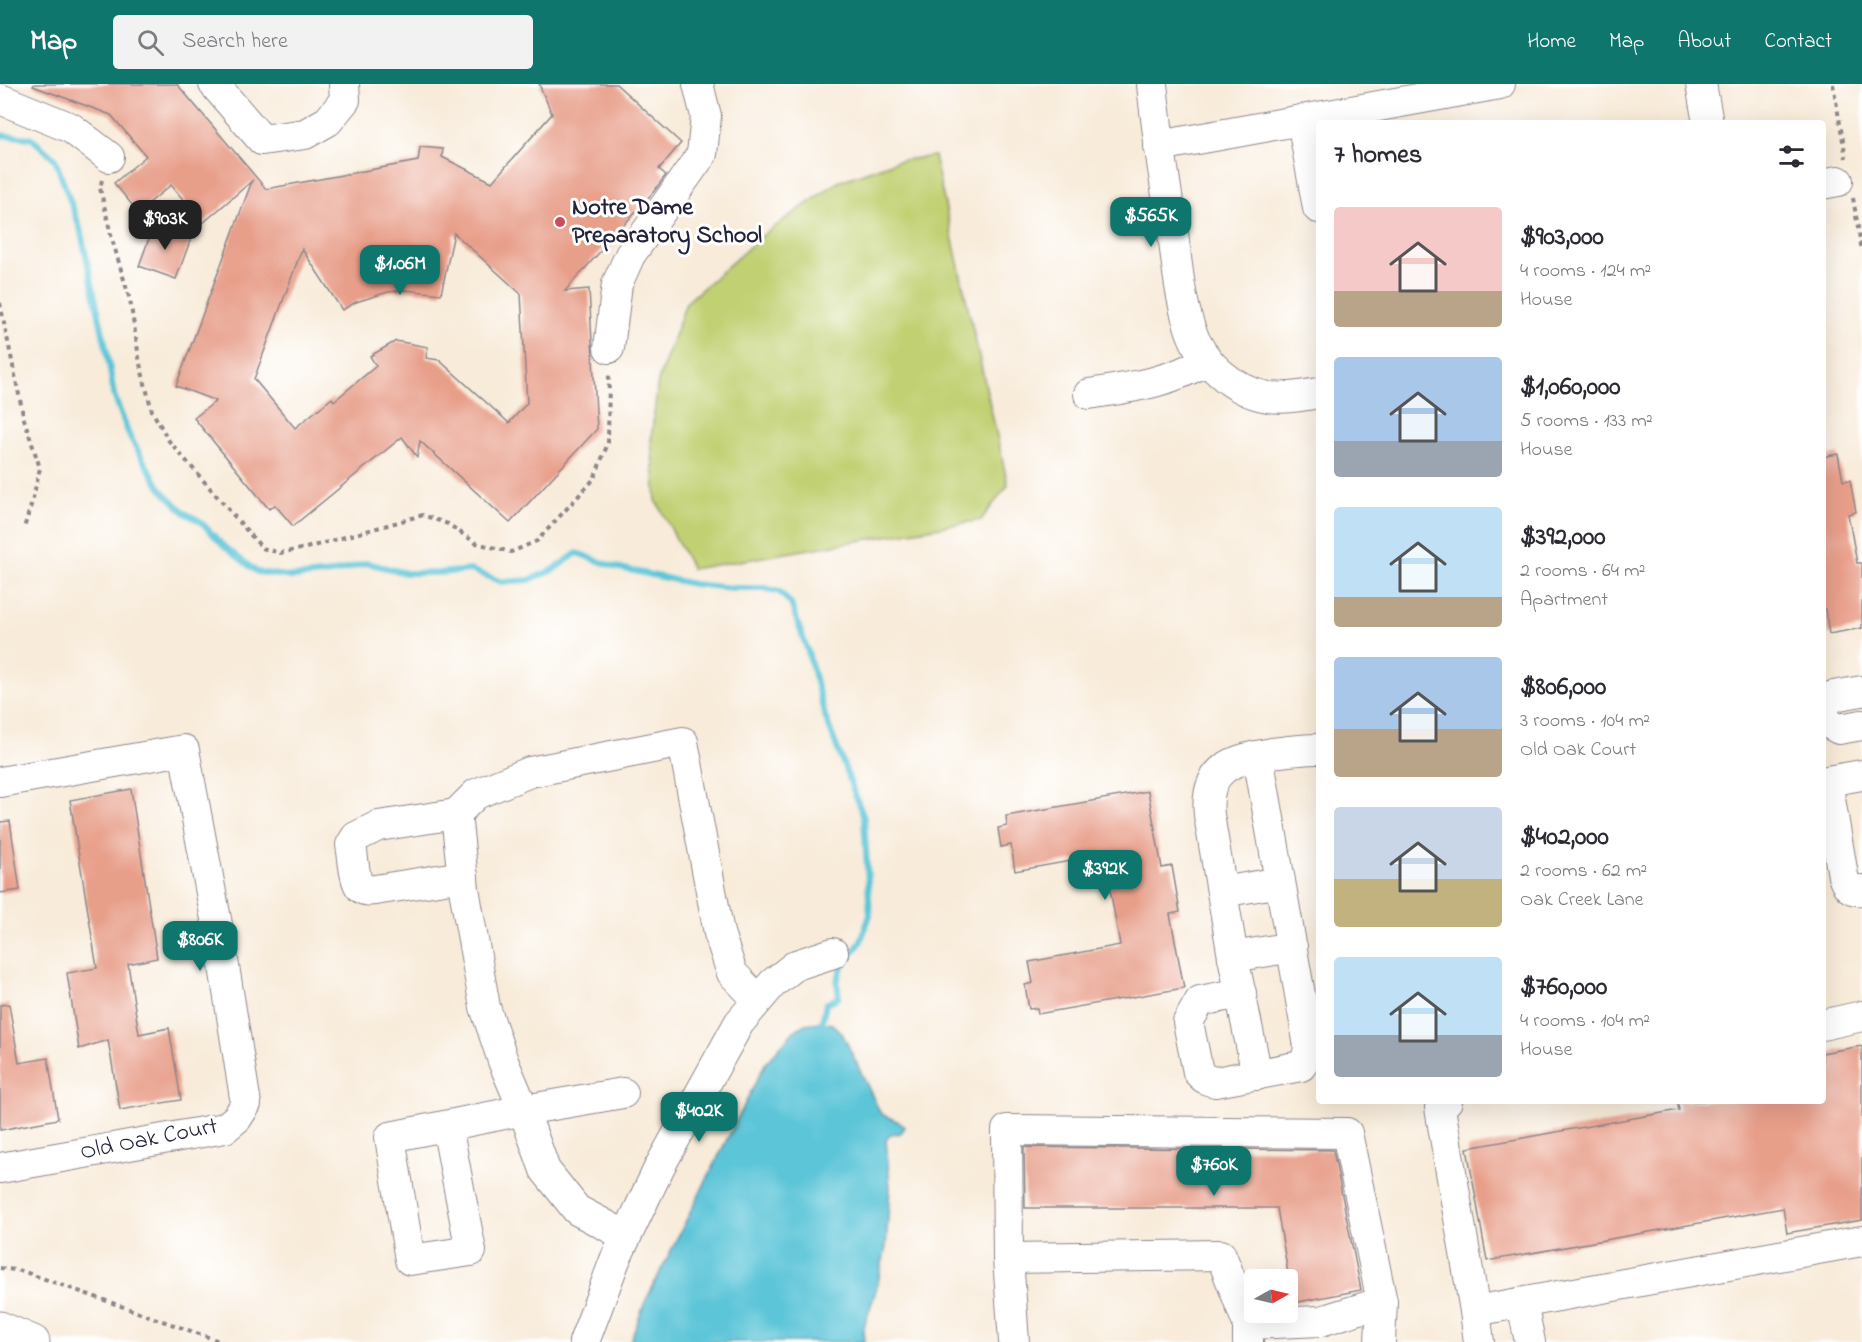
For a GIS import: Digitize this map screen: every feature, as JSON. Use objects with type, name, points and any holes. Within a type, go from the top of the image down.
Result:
[{"type":"main road","points":[[0,1328],[33,1342]]},
{"type":"street","points":[[214,84],[262,140],[305,134],[328,121],[345,100],[344,84]]},
{"type":"street","points":[[609,348],[617,284],[630,255],[702,154],[706,116],[698,84]]},
{"type":"street","points":[[1152,84],[1159,146],[1185,313],[1194,340],[1207,360],[1227,378],[1253,393],[1281,398],[1316,393]]},
{"type":"street","points":[[1159,146],[1500,84]]},
{"type":"street","points":[[1701,84],[1707,120]]},
{"type":"street","points":[[0,99],[71,128],[109,157]]},
{"type":"street","points":[[1302,120],[1316,197]]},
{"type":"street","points":[[1089,394],[1146,385],[1172,378],[1207,360]]},
{"type":"street","points":[[1826,704],[1833,696],[1862,691]]},
{"type":"street","points":[[1826,722],[1839,729],[1862,725]]},
{"type":"street","points":[[463,876],[365,890],[357,882],[351,845],[356,837],[378,826],[456,814],[476,794],[530,772],[683,742],[719,933],[732,973],[758,1000]]},
{"type":"street","points":[[1257,1075],[1233,957],[1209,815],[1208,795],[1214,780],[1225,768],[1243,758],[1316,749]]},
{"type":"street","name":"Old Oak Court","points":[[0,782],[184,750],[219,935],[246,1104],[237,1118],[225,1128],[0,1168]]},
{"type":"street","points":[[1241,993],[1200,1001],[1188,1022],[1198,1072],[1210,1082],[1216,1082],[1301,1066],[1306,1061],[1309,1046],[1258,756]]},
{"type":"street","points":[[1826,773],[1862,775]]},
{"type":"street","points":[[1826,784],[1843,876],[1850,888],[1862,890]]},
{"type":"street","points":[[456,814],[463,876],[485,1006],[502,1061],[524,1110],[545,1170],[577,1210],[626,1236]]},
{"type":"street","points":[[1222,892],[1280,882]]},
{"type":"street","points":[[1233,957],[1292,947]]},
{"type":"street","points":[[584,1342],[615,1260],[660,1166],[739,1023],[773,983],[796,965],[833,953]]},
{"type":"street","points":[[1826,1024],[1862,1016]]},
{"type":"street","points":[[447,1126],[623,1093]]},
{"type":"street","points":[[1444,1104],[1440,1108],[1479,1342]]},
{"type":"street","points":[[1014,1342],[1008,1258],[1007,1130],[1347,1133],[1382,1302],[1380,1342]]},
{"type":"street","points":[[1475,1311],[1862,1241]]},
{"type":"street","points":[[1008,1258],[1221,1255],[1248,1333],[1321,1321],[1382,1302]]},
{"type":"street","points":[[1522,1303],[1530,1342]]},
{"type":"path","points":[[109,157],[100,188],[130,300],[140,364],[152,411],[169,441],[262,548],[280,553],[306,548],[423,515],[448,524],[476,543],[511,552],[537,541],[594,478],[608,443],[609,348]]},
{"type":"path","points":[[0,303],[24,419],[40,468],[24,528]]},
{"type":"path","points":[[0,1268],[22,1271],[222,1342]]},
{"type":"green space","points":[[934,156],[1008,485],[981,520],[692,569],[656,500],[651,441],[658,381],[686,303],[763,235],[838,182],[897,161]]},
{"type":"water","points":[[820,1022],[832,1024],[842,1033],[881,1114],[905,1127],[901,1133],[890,1135],[886,1140],[890,1187],[886,1247],[876,1290],[863,1330],[864,1342],[630,1342],[645,1302],[765,1064],[794,1031],[805,1024]]},
{"type":"building","points":[[34,84],[177,84],[266,189],[418,161],[420,147],[443,149],[442,157],[492,182],[552,114],[539,84],[616,84],[681,143],[659,169],[666,175],[655,190],[565,291],[589,289],[597,429],[510,523],[420,441],[417,457],[402,437],[293,526],[275,505],[269,509],[194,418],[216,401],[176,386],[252,181],[203,223],[171,185],[138,212],[114,183],[146,156],[111,115],[33,86]],"holes":[[[454,233],[521,294],[527,403],[509,423],[439,360],[426,358],[428,347],[396,341],[370,356],[376,366],[334,401],[332,398],[295,428],[254,379],[302,249],[342,310],[356,302],[388,292],[405,290],[441,294]]]},
{"type":"building","points":[[155,222],[192,236],[176,279],[139,266]]},
{"type":"building","points":[[1838,454],[1843,481],[1850,480],[1856,512],[1848,514],[1857,563],[1862,563],[1862,628],[1829,634],[1826,615],[1826,456]]},
{"type":"building","points":[[131,789],[157,958],[128,964],[139,1034],[169,1028],[181,1100],[120,1110],[108,1040],[79,1049],[67,973],[97,968],[70,800]]},
{"type":"building","points":[[1148,791],[1162,868],[1172,866],[1180,912],[1170,914],[1184,988],[1038,1014],[1037,1008],[1029,1009],[1025,985],[1033,983],[1029,962],[1120,945],[1104,855],[1015,871],[1011,845],[1001,847],[998,828],[1007,826],[1006,816]]},
{"type":"building","points":[[10,821],[20,890],[0,893],[0,822]]},
{"type":"building","points":[[9,1004],[19,1063],[48,1058],[58,1119],[0,1130],[0,1005]]},
{"type":"building","points":[[1862,1046],[1862,1220],[1787,1233],[1783,1208],[1487,1261],[1467,1148],[1679,1110],[1678,1104],[1826,1104],[1826,1052]]},
{"type":"building","points":[[1024,1147],[1333,1150],[1361,1290],[1298,1302],[1298,1269],[1287,1269],[1277,1208],[1025,1208]]},
{"type":"waterway","points":[[0,135],[31,138],[55,159],[80,228],[114,395],[129,435],[142,458],[161,489],[185,513],[200,521],[225,547],[257,572],[293,577],[331,573],[367,563],[406,573],[471,570],[502,582],[529,580],[553,570],[577,553],[615,567],[693,584],[764,588],[780,592],[791,604],[808,652],[825,716],[864,818],[870,915],[860,943],[842,967],[837,982],[839,997],[826,1004],[822,1022]]},
{"type":"place","name":"Notre Dame Preparatory School","points":[[560,222]]}]
